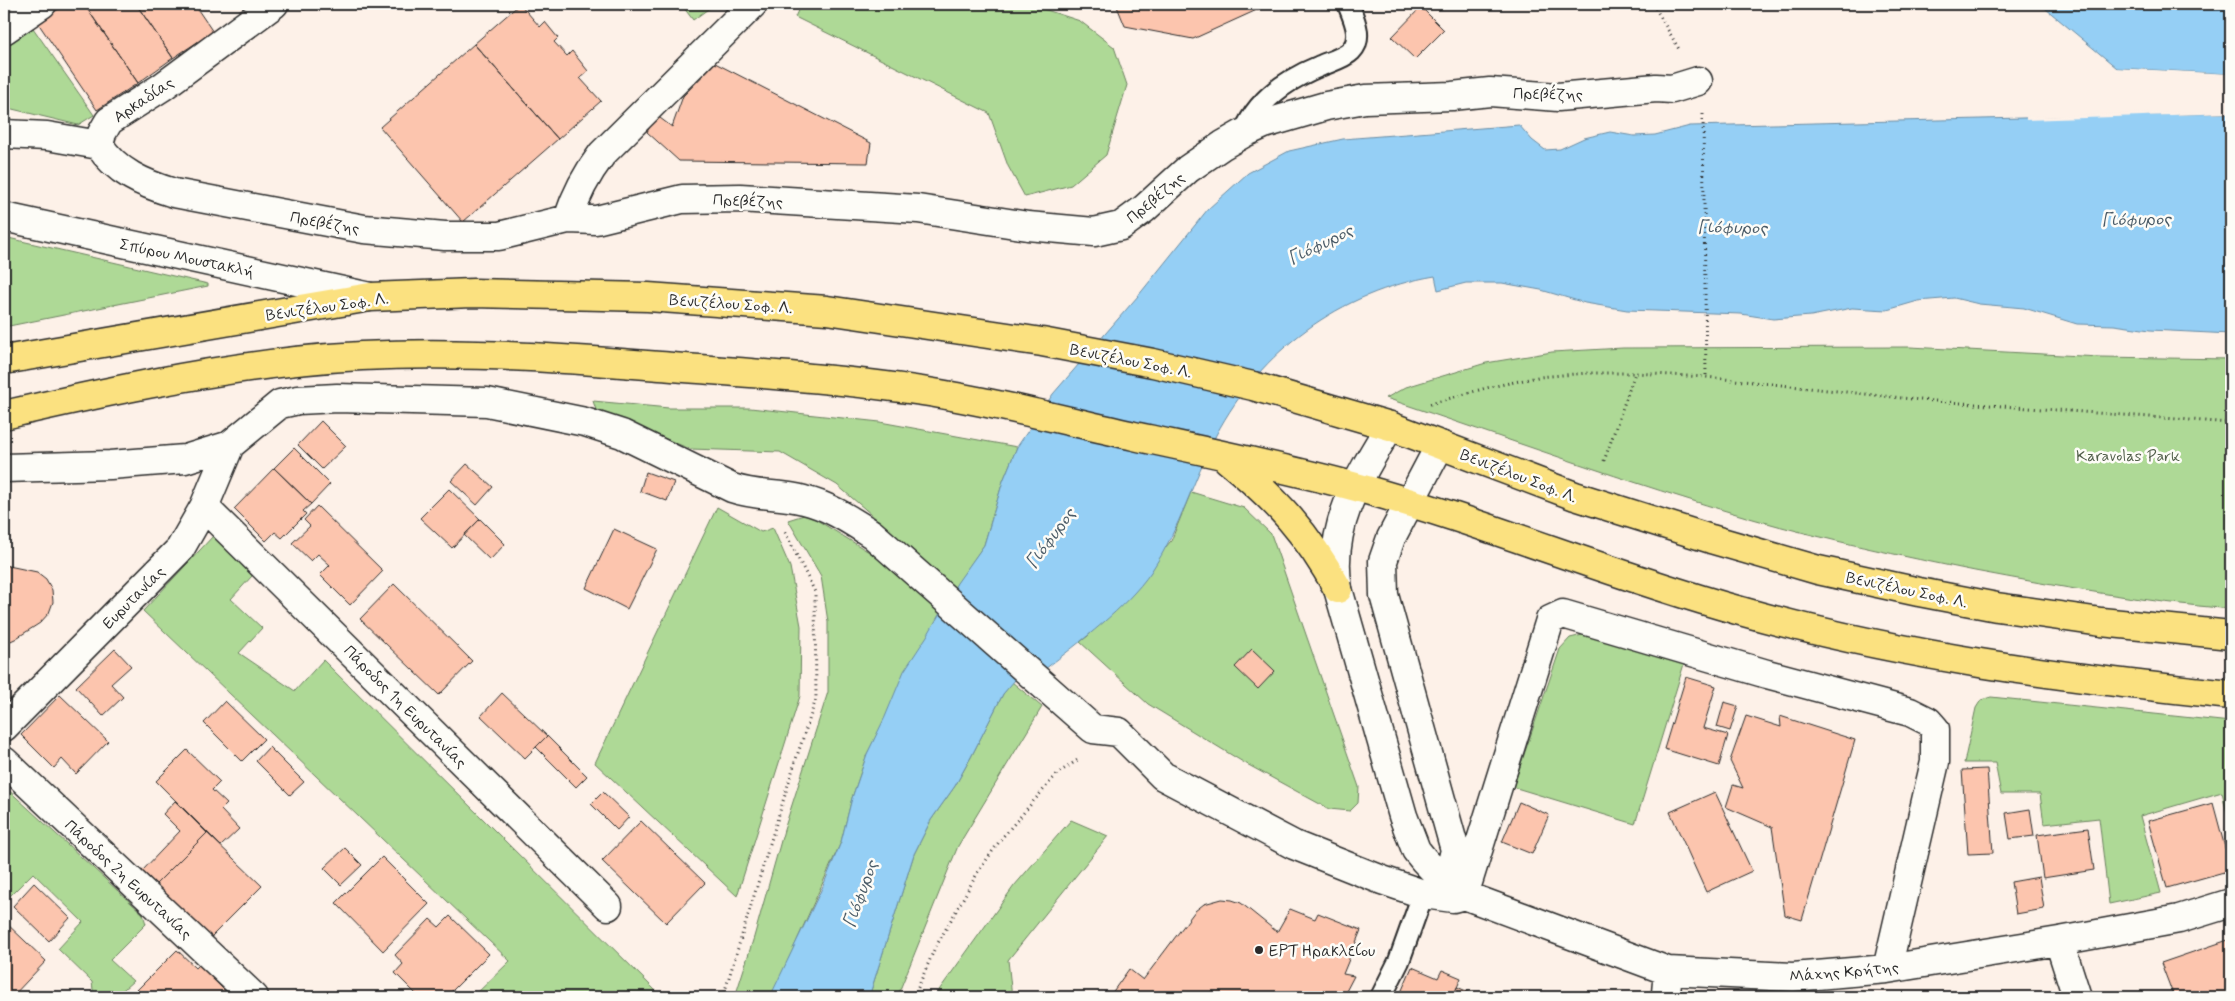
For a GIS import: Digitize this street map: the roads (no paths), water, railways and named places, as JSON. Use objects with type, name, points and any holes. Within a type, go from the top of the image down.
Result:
[{"type":"main road","name":"Βενιζέλου Σοφ. Λ.","points":[[4,360],[370,297],[473,293],[657,298],[827,310],[1042,342],[1172,367],[1306,400],[1390,426],[1575,496],[1711,539],[1818,570],[1996,607],[2101,622],[2231,635]]},
{"type":"main road","points":[[4,415],[92,395],[188,377],[300,361],[469,354],[591,360],[818,378],[926,392],[1015,410],[1356,487],[1688,595],[1798,626],[1897,647],[2038,672],[2126,684],[2231,695]]},
{"type":"main road","points":[[1217,455],[1261,487],[1290,516],[1314,547],[1338,590]]},
{"type":"street","points":[[4,30],[42,4]]},
{"type":"street","name":"Αρκαδίας","points":[[98,145],[109,121],[162,87],[274,4]]},
{"type":"street","points":[[568,219],[579,188],[602,154],[753,4]]},
{"type":"street","name":"Πρεβέζης","points":[[98,145],[108,160],[117,168],[152,186],[174,193],[364,229],[445,236],[499,236],[568,219],[596,220],[682,199],[740,198],[918,209],[1028,226],[1094,232],[1121,226],[1144,209],[1188,169],[1244,133],[1264,124],[1326,106],[1365,99],[1452,96],[1490,92],[1558,97],[1656,88],[1701,93]]},
{"type":"street","points":[[4,134],[47,136],[98,145]]},
{"type":"street","name":"Σπύρου Μουστακλή","points":[[4,217],[370,297]]},
{"type":"street","name":"Μάχης Κρήτης","points":[[230,444],[280,404],[298,400],[337,398],[488,402],[586,422],[622,434],[732,488],[749,494],[803,499],[831,508],[872,534],[1093,730],[1119,732],[1163,776],[1248,822],[1334,862],[1445,891],[1667,989],[1887,969],[2179,919],[2231,903]]},
{"type":"street","points":[[1390,426],[1356,487],[1344,516],[1337,539],[1335,569],[1338,590],[1403,816],[1416,850],[1445,891]]},
{"type":"street","points":[[4,468],[110,465],[185,459],[230,444]]},
{"type":"street","name":"Ευρυτανίας","points":[[4,727],[180,549],[204,507],[230,444]]},
{"type":"street","points":[[1440,445],[1388,544],[1384,561],[1383,582],[1384,595],[1455,850],[1445,891]]},
{"type":"street","name":"Πάροδος 1η Ευρυτανίας","points":[[204,507],[608,906]]},
{"type":"street","points":[[1445,891],[1550,620],[1564,614],[1767,674],[1910,712],[1935,729],[1936,762],[1887,969]]},
{"type":"street","name":"Πάροδος 2η Ευρυτανίας","points":[[4,761],[254,997]]},
{"type":"street","points":[[2059,941],[2077,997]]},
{"type":"lane","points":[[1244,133],[1251,117],[1267,98],[1299,75],[1351,51],[1356,42],[1357,30],[1348,4]]},
{"type":"lane","points":[[1382,997],[1399,961],[1445,891]]},
{"type":"water","points":[[2040,4],[2231,4],[2231,74],[2117,68]]},
{"type":"water","name":"Γιόφυρος","points":[[2231,113],[2231,334],[2077,324],[2024,308],[1979,304],[1954,298],[1918,301],[1887,310],[1852,308],[1811,316],[1773,319],[1741,314],[1627,310],[1585,303],[1541,290],[1502,283],[1466,283],[1438,290],[1435,276],[1400,284],[1367,296],[1336,311],[1307,330],[1280,352],[1234,404],[1216,435],[1161,556],[1151,572],[1129,599],[1102,624],[1045,669],[1034,658],[1003,694],[955,786],[931,820],[914,854],[869,997],[770,997],[823,886],[841,842],[852,798],[867,754],[904,671],[927,636],[957,583],[984,545],[1003,481],[1017,447],[1053,394],[1138,296],[1208,209],[1248,173],[1289,151],[1343,139],[1519,125],[1532,140],[1545,150],[1560,149],[1584,138],[1610,132],[1634,136],[1655,135],[1690,126]]},
{"type":"place","name":"ΕΡΤ Ηρακλείου","points":[[1259,950]]},
{"type":"park label","name":"Karavolas Park","points":[[2128,455]]}]
